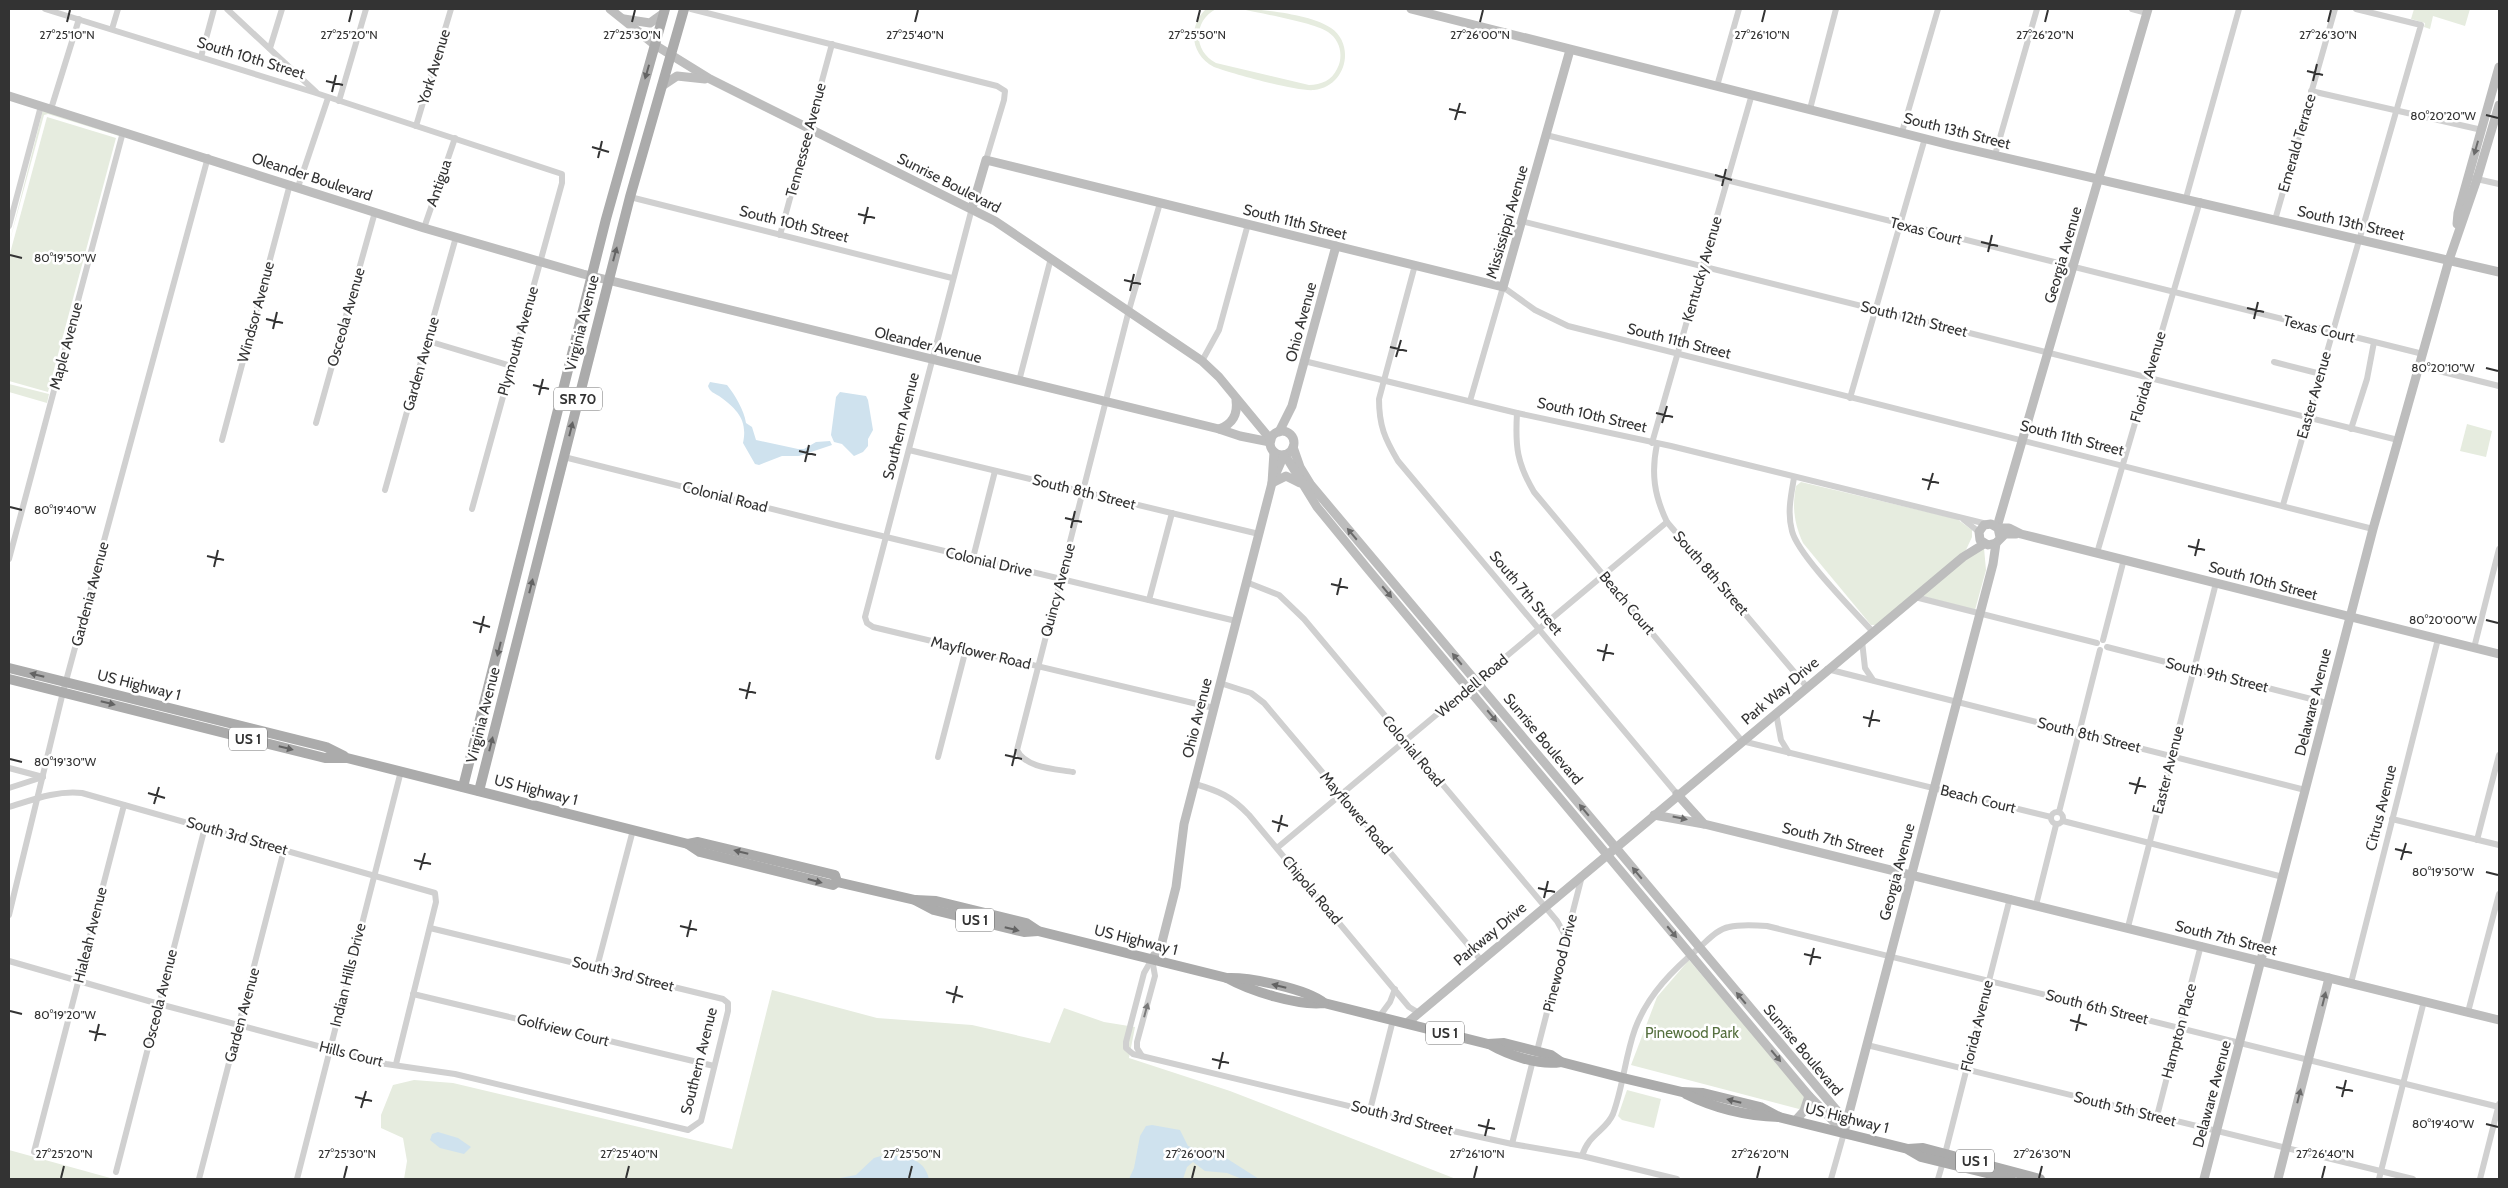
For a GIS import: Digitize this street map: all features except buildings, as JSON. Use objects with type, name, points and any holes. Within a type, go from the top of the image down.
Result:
[{"type":"main road","name":"Virginia Avenue","points":[[479,791],[630,197],[684,9]]},
{"type":"main road","name":"Virginia Avenue","points":[[463,787],[530,526],[591,276],[665,11]]},
{"type":"main road","points":[[530,526],[530,551],[536,565]]},
{"type":"main road","name":"US Highway 1","points":[[9,668],[64,687],[171,719],[325,758],[347,758]]},
{"type":"main road","name":"US Highway 1","points":[[9,679],[64,687],[189,713],[326,747],[347,758],[688,844],[700,852],[833,885],[837,882],[915,900],[936,901],[1026,923],[1038,931],[1227,978],[1244,977],[1314,996],[1324,1003],[1488,1044],[1502,1052],[1535,1055],[1551,1064],[1561,1062],[1682,1092],[1702,1102],[1758,1116],[1779,1117],[1908,1149],[1923,1148],[1944,1158],[2011,1179]]},
{"type":"main road","points":[[171,719],[183,718],[189,713]]},
{"type":"main road","points":[[195,725],[201,722],[216,720]]},
{"type":"main road","name":"US Highway 1","points":[[1944,1158],[2040,1179]]},
{"type":"street","name":"South 10th Street","points":[[45,9],[316,93],[562,174]]},
{"type":"street","points":[[112,29],[118,9]]},
{"type":"street","points":[[201,57],[214,9]]},
{"type":"street","points":[[227,9],[316,93]]},
{"type":"street","points":[[270,48],[282,9]]},
{"type":"street","points":[[339,101],[366,9]]},
{"type":"street","name":"York Avenue","points":[[416,126],[451,9]]},
{"type":"street","name":"Sunrise Boulevard","points":[[610,9],[654,45],[710,79],[809,130],[972,208],[1051,258],[1202,361],[1251,416],[1270,441]]},
{"type":"street","points":[[691,9],[832,44]]},
{"type":"street","name":"South 13th Street","points":[[1411,9],[1995,155],[2200,201],[2499,272]]},
{"type":"street","points":[[1717,86],[1739,9]]},
{"type":"street","points":[[1810,109],[1836,9]]},
{"type":"street","points":[[1902,132],[1938,9]]},
{"type":"street","points":[[1995,155],[2037,9]]},
{"type":"street","points":[[2132,9],[2148,11]]},
{"type":"street","points":[[2186,198],[2240,9]]},
{"type":"street","name":"Emerald Terrace","points":[[2275,220],[2335,9]]},
{"type":"street","name":"Easter Avenue","points":[[2282,506],[2398,110],[2421,25],[2356,9]]},
{"type":"street","points":[[621,18],[650,23],[665,11]]},
{"type":"street","name":"Georgia Avenue","points":[[1832,1179],[1978,614],[1993,564],[1995,530],[2024,440],[2148,11]]},
{"type":"street","points":[[51,109],[79,19]]},
{"type":"street","name":"Southern Avenue","points":[[832,44],[997,86],[1005,91],[952,278],[865,617],[867,623]]},
{"type":"street","name":"Tennessee Avenue","points":[[780,235],[832,44]]},
{"type":"street","name":"Mississippi Avenue","points":[[1470,401],[1570,50]]},
{"type":"street","name":"Delaware Avenue","points":[[2473,178],[2482,130],[2499,67]]},
{"type":"street","points":[[662,86],[677,76],[710,79]]},
{"type":"street","points":[[2311,91],[2482,130]]},
{"type":"street","name":"Kentucky Avenue","points":[[1654,443],[1677,354],[1752,94]]},
{"type":"street","name":"Oleander Boulevard","points":[[9,96],[208,157],[424,228],[608,281]]},
{"type":"street","name":"Windsor Avenue","points":[[222,440],[294,185],[328,98]]},
{"type":"street","points":[[9,226],[41,106]]},
{"type":"street","name":"Delaware Avenue","points":[[2204,1179],[2349,617],[2457,234],[2458,213],[2498,111]]},
{"type":"street","name":"Maple Avenue","points":[[9,559],[123,132]]},
{"type":"street","name":"Texas Court","points":[[1546,135],[2423,354]]},
{"type":"street","name":"Antigua","points":[[424,228],[455,138]]},
{"type":"street","points":[[1850,398],[1925,138]]},
{"type":"street","name":"Gardenia Avenue","points":[[9,915],[64,687],[208,157]]},
{"type":"street","name":"South 11th Street","points":[[986,160],[1503,286],[1535,310],[1568,326],[2373,529]]},
{"type":"street","name":"Plymouth Avenue","points":[[472,508],[562,183],[562,174]]},
{"type":"street","points":[[2473,178],[2499,184]]},
{"type":"street","name":"South 10th Street","points":[[630,197],[952,278]]},
{"type":"street","name":"Florida Avenue","points":[[2097,553],[2200,201]]},
{"type":"street","name":"Quincy Avenue","points":[[1073,772],[1029,763],[1019,756],[1017,750],[1107,403],[1129,310],[1160,203]]},
{"type":"street","name":"Osceola Avenue","points":[[316,423],[375,212]]},
{"type":"street","name":"South 12th Street","points":[[1521,220],[1702,267],[2049,351],[2148,378],[2398,440]]},
{"type":"street","points":[[1202,361],[1219,330],[1248,224]]},
{"type":"street","name":"Garden Avenue","points":[[385,490],[456,237]]},
{"type":"street","name":"Ohio Avenue","points":[[1293,443],[1290,427],[1292,406],[1336,246]]},
{"type":"street","points":[[1019,381],[1051,258]]},
{"type":"street","name":"South 7th Street","points":[[1415,264],[1382,379],[1378,415],[1384,437],[1398,461],[1704,824],[1911,873],[2499,1020]]},
{"type":"street","name":"Oleander Avenue","points":[[608,281],[1219,429],[1240,436],[1274,452]]},
{"type":"street","points":[[428,341],[511,366]]},
{"type":"street","points":[[2351,429],[2367,379],[2374,342]]},
{"type":"street","name":"South 10th Street","points":[[1304,361],[1517,413],[1654,443],[1961,518],[2005,534],[2021,534],[2124,559],[2499,654]]},
{"type":"street","points":[[2274,362],[2320,374]]},
{"type":"street","points":[[2419,366],[2499,386]]},
{"type":"street","points":[[1219,429],[1234,419],[1237,410],[1236,400]]},
{"type":"street","name":"Ohio Avenue","points":[[1278,432],[1292,406]]},
{"type":"street","name":"Beach Court","points":[[1517,413],[1517,455],[1522,472],[1534,492],[1742,741],[2051,817]]},
{"type":"street","name":"Sunrise Boulevard","points":[[1251,416],[1278,432]]},
{"type":"street","points":[[1278,432],[1288,434],[1293,443],[1284,455],[1274,452],[1270,441],[1278,432]]},
{"type":"street","name":"Oleander Avenue","points":[[1240,436],[1270,441]]},
{"type":"street","name":"Sunrise Boulevard","points":[[1293,443],[1300,467],[1311,485],[1838,1112],[1844,1133]]},
{"type":"street","name":"South 8th Street","points":[[1654,443],[1653,483],[1657,500],[1667,522],[1807,687]]},
{"type":"street","name":"South 8th Street","points":[[909,450],[1259,534]]},
{"type":"street","name":"Ohio Avenue","points":[[1272,483],[1274,452]]},
{"type":"street","name":"Sunrise Boulevard","points":[[1284,455],[1301,484],[1360,561],[1608,854],[1809,1096],[1844,1133]]},
{"type":"street","name":"Ohio Avenue","points":[[1129,1052],[1126,1042],[1129,1030],[1144,973],[1161,946],[1176,887],[1182,838],[1220,683],[1272,483],[1284,455]]},
{"type":"street","name":"Colonial Road","points":[[564,457],[887,537]]},
{"type":"street","points":[[973,558],[996,471]]},
{"type":"street","points":[[1272,483],[1286,476],[1294,478],[1301,484]]},
{"type":"street","points":[[1794,478],[1789,507],[1792,532],[1802,550],[1873,632]]},
{"type":"street","points":[[1149,600],[1172,513]]},
{"type":"street","name":"South 10th Street","points":[[1961,518],[1979,534]]},
{"type":"street","name":"Wendell Road","points":[[1277,848],[1667,522]]},
{"type":"street","points":[[1979,534],[1985,544],[1995,530]]},
{"type":"street","name":"Park Way Drive","points":[[1963,557],[1979,534],[1995,530]]},
{"type":"street","name":"Colonial Drive","points":[[887,537],[1236,620]]},
{"type":"street","name":"Georgia Avenue","points":[[1985,544],[1990,571]]},
{"type":"street","name":"Park Way Drive","points":[[1616,847],[1677,794],[1963,557],[1985,544]]},
{"type":"street","points":[[2474,648],[2499,549]]},
{"type":"street","points":[[2063,821],[2059,812],[2104,649],[2097,648],[2124,559]]},
{"type":"street","name":"Colonial Road","points":[[1246,582],[1270,590],[1293,607],[1544,907],[1566,937]]},
{"type":"street","name":"Easter Avenue","points":[[2128,928],[2216,583]]},
{"type":"street","points":[[1915,597],[1978,614],[2100,642]]},
{"type":"street","name":"Mayflower Road","points":[[867,623],[873,627],[1214,708]]},
{"type":"street","name":"Citrus Avenue","points":[[2351,983],[2438,639]]},
{"type":"street","points":[[1862,641],[1862,656],[1865,668],[1873,680]]},
{"type":"street","points":[[938,757],[966,649]]},
{"type":"street","name":"South 9th Street","points":[[2104,649],[2194,669],[2327,703]]},
{"type":"street","name":"South 8th Street","points":[[1827,670],[1873,680],[2305,790]]},
{"type":"street","name":"Mayflower Road","points":[[1220,683],[1251,693],[1264,703],[1480,959]]},
{"type":"street","points":[[1776,713],[1781,740],[1789,753]]},
{"type":"street","points":[[2477,840],[2499,755]]},
{"type":"street","points":[[9,768],[43,778]]},
{"type":"street","points":[[24,772],[24,784]]},
{"type":"street","name":"Indian Hills Drive","points":[[297,1179],[373,874],[401,772]]},
{"type":"street","points":[[9,788],[43,778]]},
{"type":"street","name":"Chipola Road","points":[[1195,784],[1219,790],[1236,801],[1409,1007],[1419,1013]]},
{"type":"street","name":"South 3rd Street","points":[[9,807],[38,798],[71,792],[124,805],[435,893],[436,902],[430,928],[597,967],[723,999],[728,1003]]},
{"type":"street","name":"Hialeah Avenue","points":[[34,1152],[124,805]]},
{"type":"street","points":[[2056,825],[2052,823],[2051,817],[2054,812],[2059,812]]},
{"type":"street","points":[[1654,815],[1704,824]]},
{"type":"street","points":[[2392,819],[2499,845]]},
{"type":"street","points":[[2036,905],[2056,825],[2063,821],[2283,877]]},
{"type":"street","name":"Osceola Avenue","points":[[116,1172],[204,827]]},
{"type":"street","points":[[597,967],[633,830]]},
{"type":"street","name":"Parkway Drive","points":[[1407,1023],[1480,959],[1616,847]]},
{"type":"street","name":"Garden Avenue","points":[[199,1179],[284,850]]},
{"type":"street","name":"Pinewood Drive","points":[[1512,1144],[1582,875]]},
{"type":"street","points":[[2468,1012],[2499,894]]},
{"type":"street","name":"Florida Avenue","points":[[1938,1179],[2010,898]]},
{"type":"street","name":"South 6th Street","points":[[1582,1156],[1585,1146],[1593,1134],[1611,1118],[1635,1031],[1643,1011],[1656,990],[1691,955],[1727,927],[1752,925],[1767,926],[2499,1106]]},
{"type":"street","points":[[396,1064],[430,928]]},
{"type":"street","name":"Hampton Place","points":[[2157,1116],[2201,946]]},
{"type":"street","name":"Ohio Avenue","points":[[1142,1056],[1137,1048],[1137,1042],[1155,976],[1152,959]]},
{"type":"street","name":"Hills Court","points":[[9,961],[159,1004],[386,1064],[455,1074],[688,1130],[696,1126]]},
{"type":"street","points":[[2278,1179],[2329,978]]},
{"type":"street","points":[[1380,1016],[1390,1002],[1395,989]]},
{"type":"street","name":"Golfview Court","points":[[413,994],[714,1066]]},
{"type":"street","points":[[2379,1179],[2424,1001]]},
{"type":"street","name":"Southern Avenue","points":[[696,1126],[701,1121],[728,1011],[728,1003]]},
{"type":"street","points":[[1370,1110],[1393,1020]]},
{"type":"street","name":"South 5th Street","points":[[1867,1046],[2413,1179]]},
{"type":"street","name":"South 3rd Street","points":[[1129,1052],[1512,1144],[1582,1156],[1677,1179]]},
{"type":"street","points":[[1795,1121],[1804,1111],[1809,1096]]},
{"type":"street","points":[[2480,1179],[2499,1106]]},
{"type":"green space","points":[[1206,9],[1216,9],[1208,14],[1203,21],[1200,28],[1200,44],[1208,58],[1216,63],[1309,85],[1322,83],[1335,73],[1339,64],[1340,49],[1332,35],[1321,28],[1311,25],[1242,9],[1263,10],[1301,16],[1323,23],[1331,28],[1339,35],[1345,54],[1340,74],[1325,87],[1306,90],[1265,82],[1214,67],[1200,55],[1194,40],[1196,24]]},
{"type":"green space","points":[[2414,9],[2470,9],[2465,26],[2433,16],[2430,29],[2424,27],[2425,23],[2411,19]]},
{"type":"green space","points":[[43,110],[119,134],[119,136],[48,114],[44,115],[9,244]]},
{"type":"green space","points":[[47,117],[116,138],[48,392],[9,381],[9,257]]},
{"type":"green space","points":[[9,384],[49,394],[47,403],[9,392]]},
{"type":"green space","points":[[2467,424],[2492,431],[2486,457],[2460,451]]},
{"type":"green space","points":[[1801,482],[1957,519],[1972,530],[1972,537],[1966,550],[1876,625],[1871,625],[1803,543],[1796,522],[1794,508],[1796,486]]},
{"type":"green space","points":[[1984,548],[1986,570],[1975,610],[1922,596],[1966,558]]},
{"type":"green space","name":"Pinewood Park","points":[[1689,960],[1822,1115],[1631,1065],[1657,997]]},
{"type":"green space","points":[[772,990],[877,1018],[972,1025],[1050,1043],[1064,1008],[1104,1022],[1135,1027],[1129,1058],[1230,1091],[1456,1179],[404,1179],[407,1161],[403,1138],[381,1128],[381,1115],[393,1085],[414,1080],[453,1083],[732,1149]]},
{"type":"green space","points":[[1627,1090],[1661,1099],[1654,1128],[1622,1120],[1618,1116]]},
{"type":"green space","points":[[9,1150],[114,1179],[9,1179]]},
{"type":"water","points":[[710,382],[727,385],[739,403],[746,423],[752,427],[756,440],[798,449],[804,449],[816,442],[830,441],[832,445],[799,456],[782,456],[759,465],[755,464],[743,443],[744,428],[740,416],[731,406],[710,390],[708,386]]},
{"type":"water","points":[[840,392],[866,396],[868,400],[873,430],[868,439],[868,446],[863,452],[854,456],[842,444],[834,442],[831,435],[836,397]]},
{"type":"water","points":[[1152,1125],[1180,1130],[1188,1146],[1226,1158],[1259,1179],[1242,1179],[1227,1173],[1205,1171],[1193,1162],[1187,1167],[1183,1179],[1129,1179],[1134,1168],[1140,1136],[1146,1126]]},
{"type":"water","points":[[438,1132],[458,1138],[471,1147],[464,1154],[440,1148],[430,1140],[432,1134]]},
{"type":"water","points":[[884,1155],[906,1157],[918,1162],[923,1166],[929,1179],[835,1179],[856,1175],[874,1158]]}]
